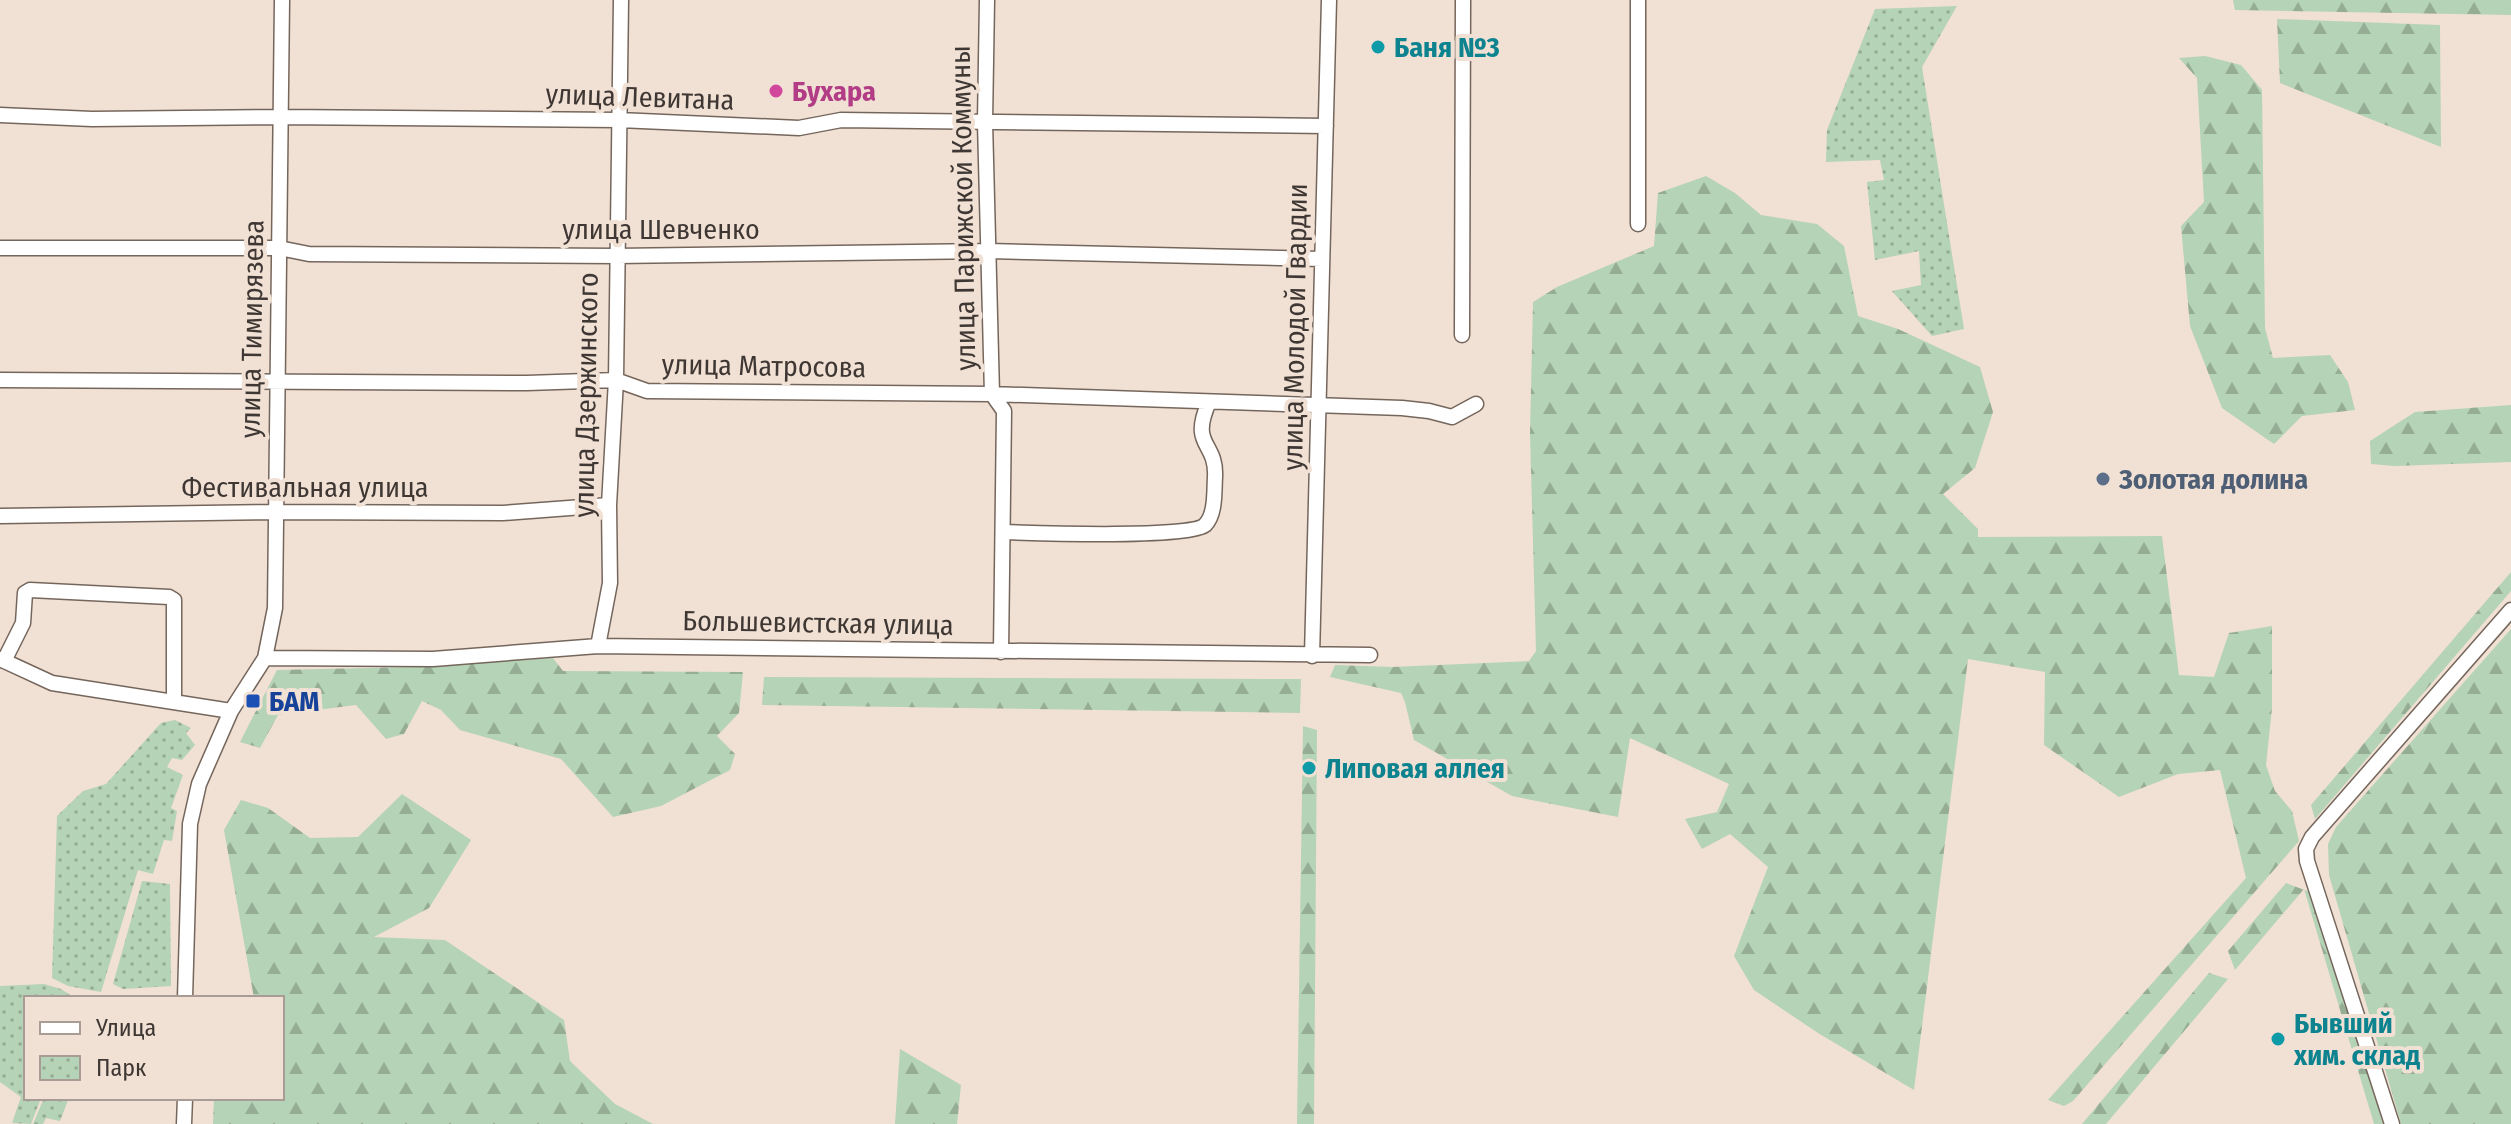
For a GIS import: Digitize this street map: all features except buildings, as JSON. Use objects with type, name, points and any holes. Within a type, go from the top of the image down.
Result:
[{"type":"street","name":"улица Тимирязева","points":[[265,658],[275,608],[282,0]]},
{"type":"street","name":"улица Дзержинского","points":[[598,646],[610,583],[609,505],[616,380],[621,0]]},
{"type":"street","name":"улица Парижской Коммуны","points":[[987,0],[985,122],[992,394],[1004,411],[1001,652]]},
{"type":"street","name":"улица Молодой Гвардии","points":[[1312,656],[1329,0]]},
{"type":"street","points":[[1462,335],[1463,0]]},
{"type":"street","points":[[1638,0],[1638,224]]},
{"type":"street","name":"улица Левитана","points":[[0,115],[92,119],[619,120],[799,128],[841,120],[1326,126]]},
{"type":"street","name":"улица Шевченко","points":[[0,248],[279,248],[309,254],[616,256],[988,251],[1322,259]]},
{"type":"street","name":"улица Матросова","points":[[0,380],[527,383],[616,380],[647,391],[992,394],[1415,409],[1452,417],[1476,404]]},
{"type":"street","points":[[1003,532],[1137,533],[1190,531],[1203,527],[1211,517],[1215,481],[1211,452],[1202,440],[1201,426],[1209,402]]},
{"type":"street","name":"Фестивальная улица","points":[[0,516],[503,513],[609,505]]},
{"type":"street","points":[[174,700],[174,600],[169,597],[30,590],[25,593],[23,623],[2,660],[52,683],[231,711]]},
{"type":"street","points":[[2392,1124],[2307,861],[2306,849],[2312,837],[2511,610]]},
{"type":"street","name":"Большевистская улица","points":[[265,658],[433,659],[598,646],[1370,655]]},
{"type":"street","points":[[185,996],[190,824],[199,784],[231,711],[265,658]]},
{"type":"street","points":[[184,1124],[185,1100]]},
{"type":"green space","points":[[2233,0],[2511,0],[2511,15],[2235,10]]},
{"type":"green space","points":[[1957,6],[1922,67],[1964,329],[1932,336],[1892,291],[1921,285],[1919,251],[1875,260],[1867,182],[1884,180],[1880,160],[1826,162],[1827,130],[1875,9]]},
{"type":"green space","points":[[2277,19],[2440,25],[2441,147],[2280,83]]},
{"type":"green space","points":[[2205,56],[2241,65],[2262,90],[2265,328],[2273,358],[2330,355],[2348,382],[2355,410],[2302,416],[2274,444],[2222,408],[2190,326],[2181,226],[2204,202],[2197,78],[2179,58]]},
{"type":"green space","points":[[1706,176],[1735,193],[1761,215],[1817,224],[1844,246],[1858,316],[1898,329],[1980,367],[1993,412],[1975,468],[1943,494],[1978,529],[1978,537],[2162,536],[2179,675],[2214,677],[2229,633],[2272,626],[2272,708],[2266,765],[2275,791],[2292,811],[2299,841],[2073,1101],[2064,1106],[2048,1100],[2246,878],[2220,770],[2178,774],[2119,797],[2044,745],[2045,672],[1968,659],[1914,1090],[1818,1033],[1754,990],[1734,956],[1768,867],[1730,834],[1702,849],[1685,819],[1717,812],[1729,784],[1630,738],[1618,817],[1512,796],[1414,740],[1401,693],[1330,677],[1335,665],[1392,667],[1529,661],[1536,651],[1530,433],[1533,302],[1557,287],[1654,246],[1658,193]]},
{"type":"green space","points":[[2511,405],[2511,462],[2371,464],[2370,441],[2415,412]]},
{"type":"green space","points":[[2511,572],[2511,591],[2315,819],[2311,805]]},
{"type":"green space","points":[[2511,629],[2511,1124],[2401,1124],[2329,875],[2328,844],[2336,827]]},
{"type":"green space","points":[[553,658],[563,671],[743,672],[739,713],[717,736],[735,754],[730,770],[661,806],[613,817],[561,759],[460,730],[441,710],[422,701],[404,734],[386,739],[356,705],[278,715],[260,748],[240,742],[277,670],[412,667]]},
{"type":"green space","points":[[764,677],[1301,679],[1300,713],[762,705]]},
{"type":"green space","points":[[175,720],[191,728],[186,733],[195,745],[182,760],[172,758],[167,767],[183,775],[171,808],[177,811],[172,841],[164,840],[153,874],[138,870],[101,992],[68,986],[52,978],[57,816],[83,791],[106,784],[161,723]]},
{"type":"green space","points":[[1303,726],[1317,730],[1314,1124],[1297,1124]]},
{"type":"green space","points":[[402,794],[471,840],[429,908],[374,937],[445,940],[564,1020],[570,1061],[615,1104],[653,1124],[213,1124],[214,1100],[284,1100],[284,996],[254,996],[224,830],[241,800],[268,808],[310,838],[358,837]]},
{"type":"green space","points":[[142,881],[170,884],[171,986],[123,989],[113,984]]},
{"type":"green space","points":[[2286,883],[2303,890],[2235,970],[2228,951]]},
{"type":"green space","points":[[2304,890],[2315,894],[2383,1124],[2374,1124]]},
{"type":"green space","points":[[2209,973],[2228,979],[2106,1124],[2082,1124]]},
{"type":"green space","points":[[44,984],[72,996],[24,996],[24,1100],[40,1100],[31,1124],[12,1123],[21,1097],[0,1082],[0,986]]},
{"type":"green space","points":[[900,1049],[961,1085],[957,1124],[895,1124]]},
{"type":"green space","points":[[43,1100],[68,1100],[60,1121],[46,1118],[43,1124],[33,1124]]},
{"type":"place","name":"Баня №3","points":[[1378,47]]},
{"type":"place","name":"Бухара","points":[[776,91]]},
{"type":"place","name":"Золотая долина","points":[[2103,479]]},
{"type":"place","name":"БАМ","points":[[253,701]]},
{"type":"place","name":"Липовая аллея","points":[[1309,768]]},
{"type":"place","name":"Бывший хим. склад","points":[[2278,1039]]}]
